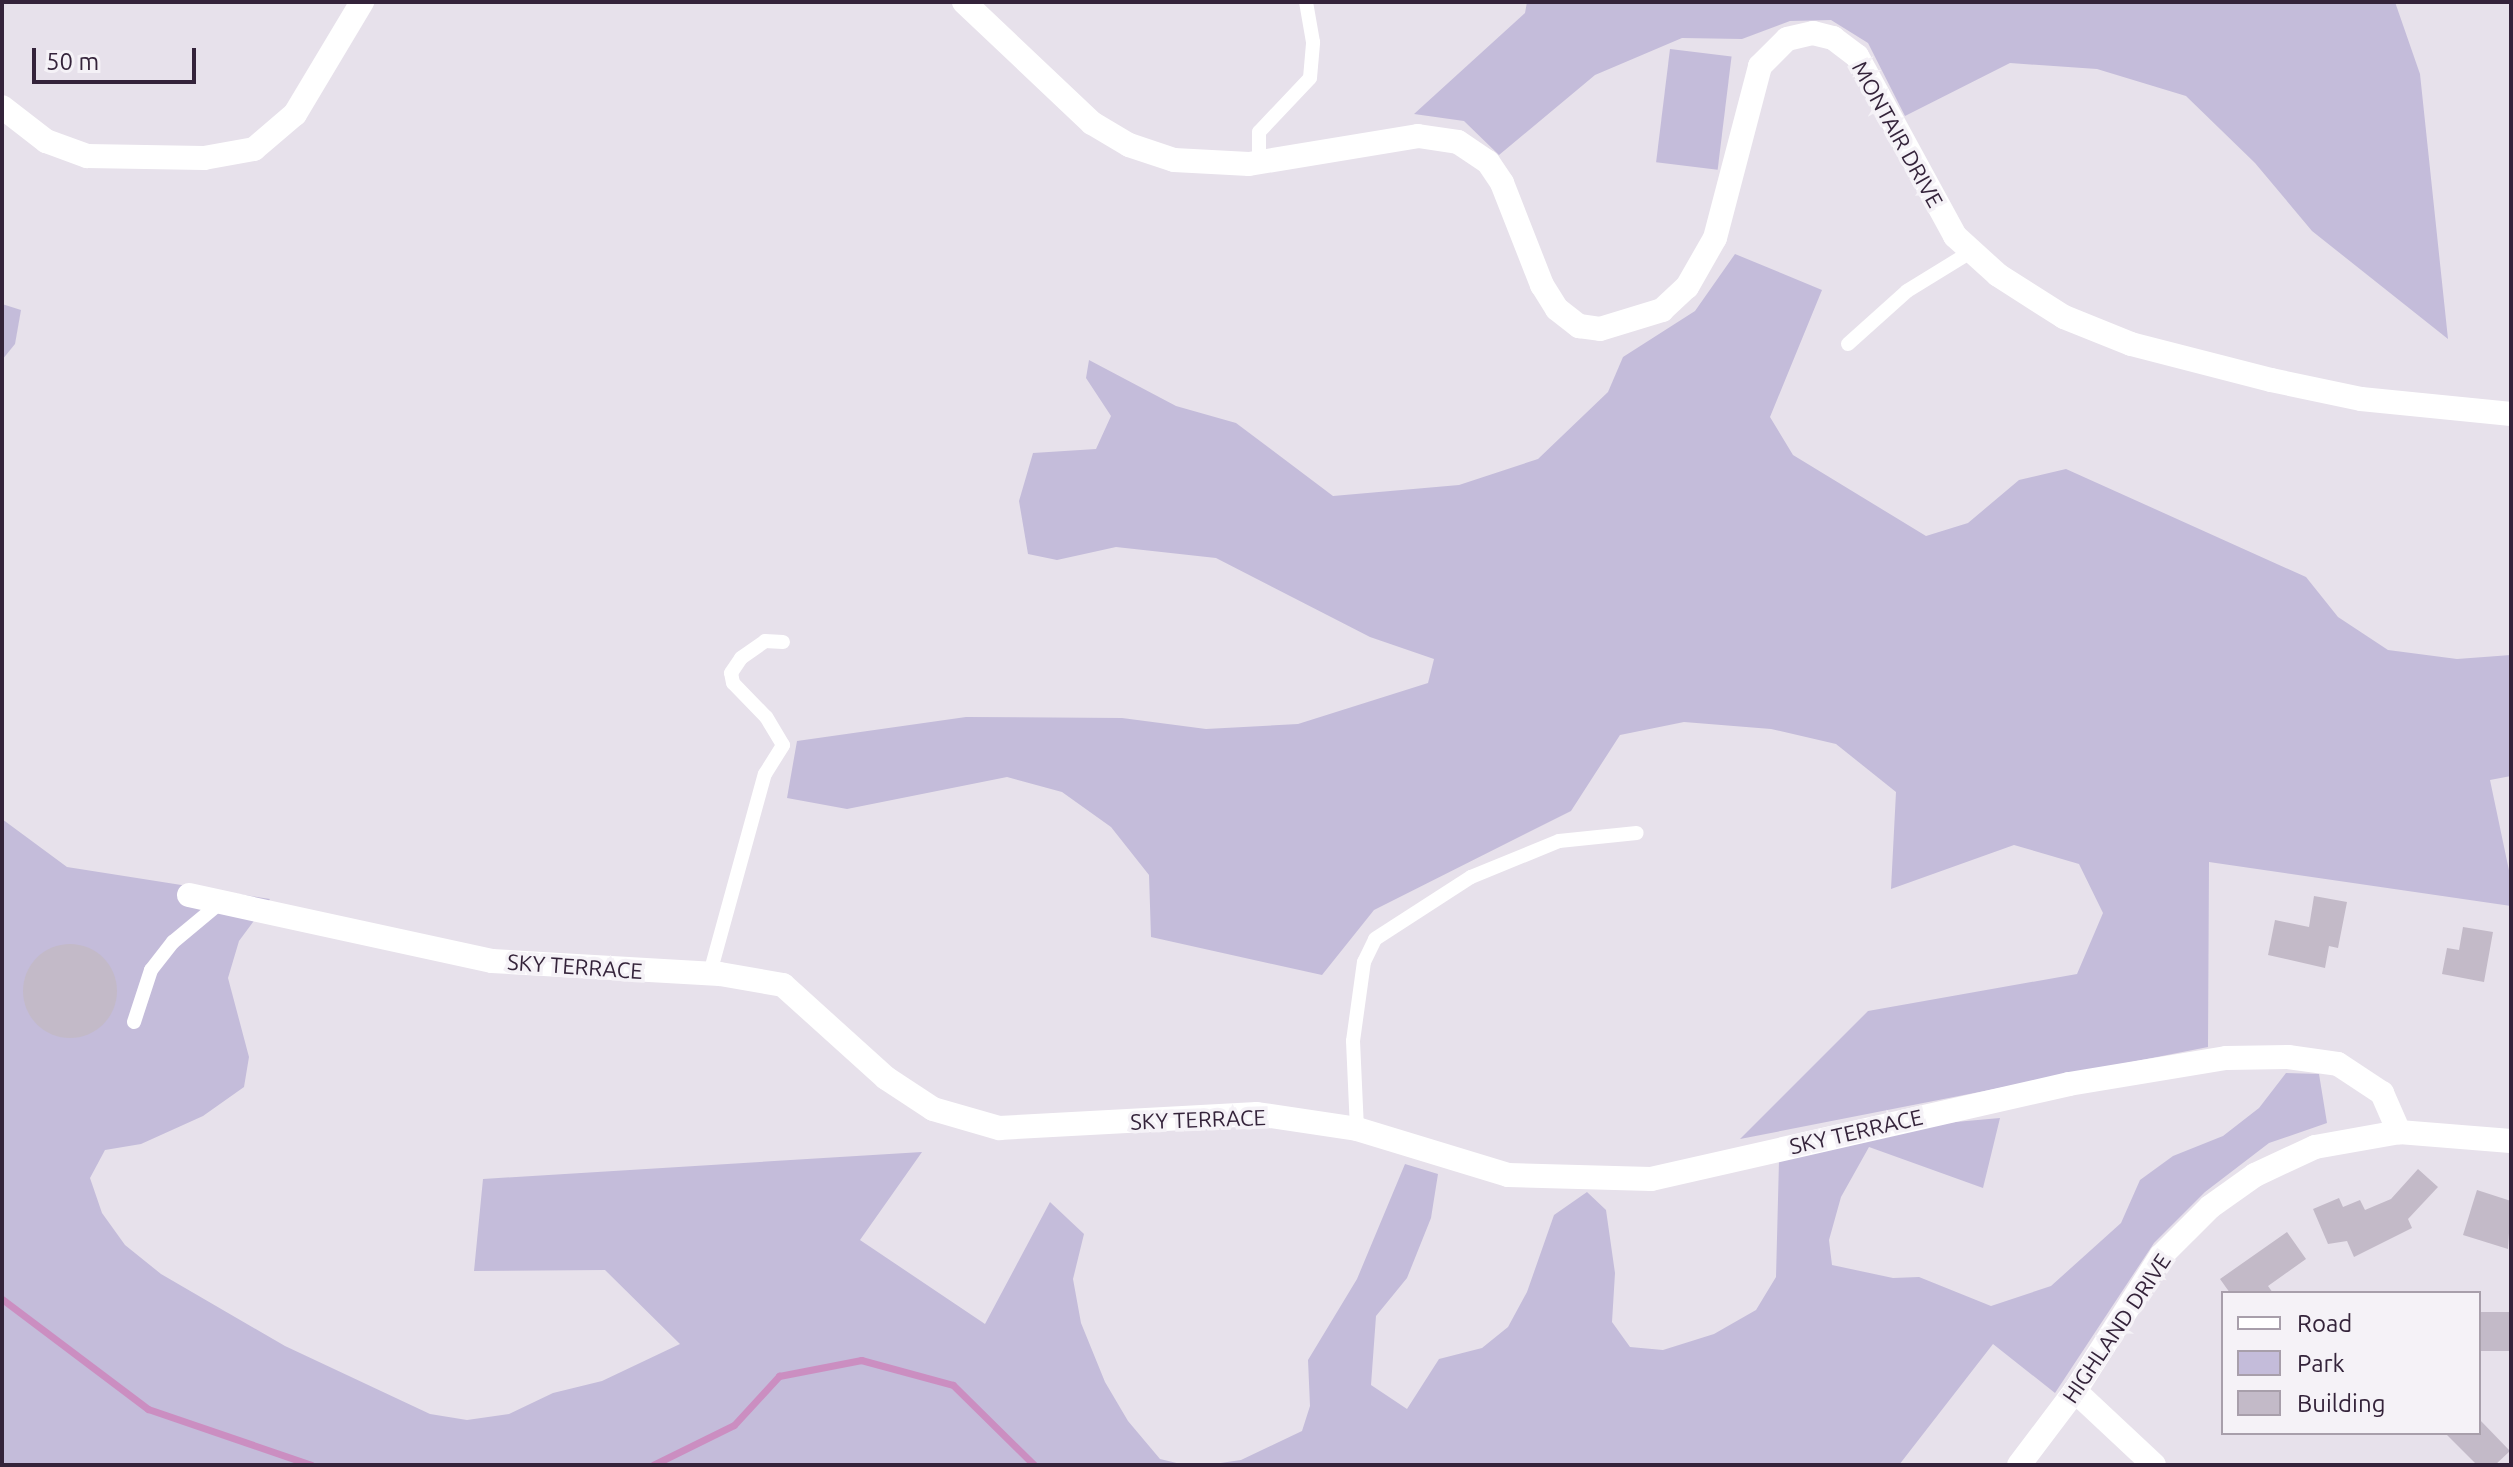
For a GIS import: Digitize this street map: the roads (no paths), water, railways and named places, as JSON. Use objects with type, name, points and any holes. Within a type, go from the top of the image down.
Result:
[{"type":"street","points":[[2,107],[46,141],[87,156],[204,158],[254,149],[295,114],[362,2]]},
{"type":"street","name":"MONTAIR DRIVE","points":[[964,2],[1092,123],[1129,145],[1174,160],[1259,163],[1418,136],[1458,142],[1488,162],[1502,183],[1542,285],[1557,309],[1579,326],[1600,329],[1629,323],[1662,310],[1687,287],[1715,238],[1760,66],[1787,39],[1813,33],[1833,38],[1857,56],[1955,236],[1998,275],[2064,317],[2131,344],[2361,399],[2511,414]]},
{"type":"street","name":"SKY TERRACE","points":[[189,895],[492,961],[710,973],[783,985],[909,1094],[933,1109],[999,1128],[1257,1114],[1357,1129],[1508,1175],[1651,1179],[2069,1084],[2226,1058],[2288,1057],[2338,1064],[2382,1093],[2399,1132]]},
{"type":"street","name":"HIGHLAND DRIVE","points":[[2019,1465],[2075,1391],[2161,1256],[2210,1207],[2255,1175],[2315,1147],[2399,1132],[2511,1141]]},
{"type":"street","points":[[2075,1391],[2154,1465]]},
{"type":"lane","points":[[1259,163],[1259,132],[1310,78],[1313,42],[1306,2]]},
{"type":"lane","points":[[1848,344],[1907,291],[1972,251]]},
{"type":"lane","points":[[710,973],[765,774],[783,745],[766,717],[733,683],[731,673],[741,658],[765,641],[783,642]]},
{"type":"lane","points":[[1357,1129],[1353,1041],[1364,962],[1375,939],[1471,877],[1544,847],[1637,833]]},
{"type":"lane","points":[[134,1022],[146,982],[162,955],[221,902]]},
{"type":"waterway","points":[[2,1299],[148,1409],[312,1465]]},
{"type":"waterway","points":[[653,1465],[734,1425],[779,1376],[861,1360],[953,1385],[1034,1465]]}]
